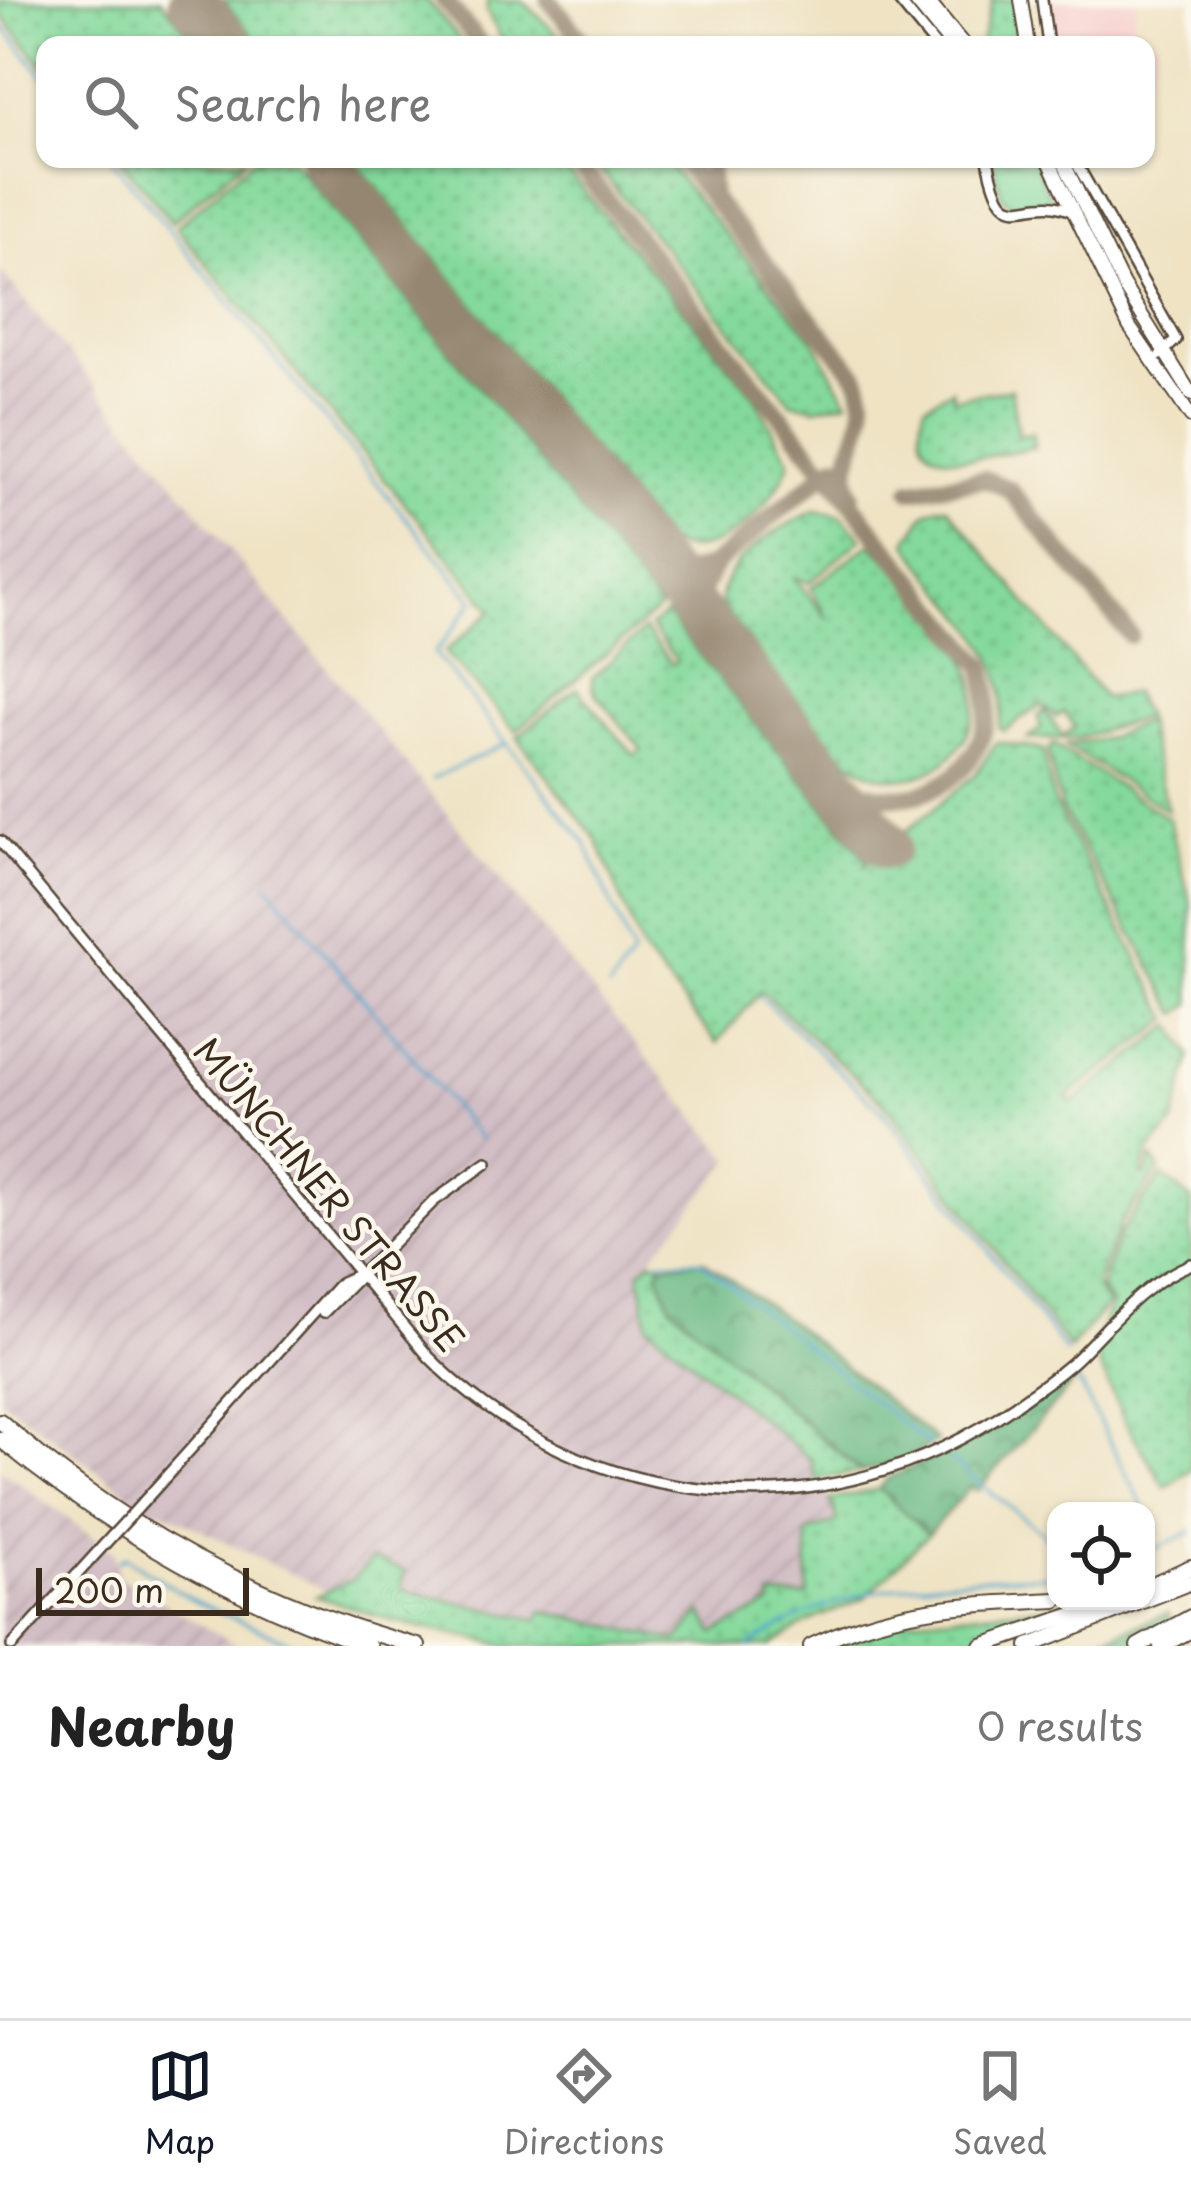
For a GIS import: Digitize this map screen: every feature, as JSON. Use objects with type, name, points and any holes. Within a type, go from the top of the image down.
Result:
[{"type":"highway","points":[[0,1421],[96,1496],[199,1559],[300,1606],[418,1646]]},
{"type":"highway","points":[[0,1439],[88,1507],[192,1571],[295,1620],[369,1646]]},
{"type":"highway","points":[[1155,1581],[1191,1567]]},
{"type":"highway","points":[[1045,1646],[1191,1582]]},
{"type":"highway","points":[[811,1646],[863,1622],[922,1607],[1047,1600]]},
{"type":"highway","points":[[982,1646],[1087,1610]]},
{"type":"highway","points":[[1138,1646],[1191,1617]]},
{"type":"highway","points":[[1029,1646],[1095,1623]]},
{"type":"highway","points":[[1161,1646],[1191,1630]]},
{"type":"main road","points":[[914,0],[944,36]]},
{"type":"main road","points":[[927,0],[957,36]]},
{"type":"main road","points":[[1021,0],[1027,36]]},
{"type":"main road","points":[[1048,168],[1064,193]]},
{"type":"main road","points":[[1050,168],[1150,361],[1191,417]]},
{"type":"main road","points":[[1066,168],[1105,252],[1191,394]]},
{"type":"street","points":[[898,0],[928,36]]},
{"type":"street","points":[[1042,0],[1047,36]]},
{"type":"street","points":[[1034,36],[1046,31]]},
{"type":"street","points":[[990,168],[994,191],[1016,212],[1050,207],[1073,212]]},
{"type":"street","points":[[1079,168],[1174,337]]},
{"type":"street","points":[[1050,207],[1057,195],[1051,177]]},
{"type":"street","points":[[1155,338],[1174,337]]},
{"type":"street","points":[[1150,361],[1174,337]]},
{"type":"street","name":"MÜNCHNER STRASSE","points":[[0,841],[358,1276],[440,1368],[532,1436],[646,1481],[763,1494],[864,1480],[959,1440],[1071,1364],[1142,1291],[1191,1264]]},
{"type":"street","points":[[12,1646],[358,1276],[434,1201],[487,1163]]},
{"type":"shaded area","points":[[1050,0],[1137,0],[1131,34],[1139,36],[1054,36]]},
{"type":"shaded area","points":[[0,270],[731,1160],[640,1272],[648,1324],[811,1460],[816,1479],[833,1502],[858,1585],[749,1646],[511,1646],[439,1632],[345,1600],[159,1509],[155,1514],[0,1398]]},
{"type":"shaded area","points":[[0,1469],[114,1552],[119,1578],[239,1646],[0,1646]]},
{"type":"green space","points":[[0,0],[161,0],[191,36],[36,36],[36,57],[0,13]]},
{"type":"green space","points":[[223,0],[427,0],[457,36],[253,36]]},
{"type":"green space","points":[[487,0],[522,0],[559,36],[500,36],[487,12]]},
{"type":"green space","points":[[993,0],[1017,0],[1023,36],[983,36]]},
{"type":"green space","points":[[127,168],[235,168],[172,222]]},
{"type":"green space","points":[[244,168],[298,168],[660,608],[516,731],[445,652],[493,610],[176,227]]},
{"type":"green space","points":[[361,168],[564,168],[754,396],[790,460],[784,476],[759,511],[723,539],[704,547],[685,548],[668,542]]},
{"type":"green space","points":[[598,168],[670,168],[813,339],[848,401],[815,408],[791,402]]},
{"type":"green space","points":[[994,168],[1036,168],[1052,201],[1015,207],[1002,197]]},
{"type":"green space","points":[[952,389],[954,398],[1011,389],[1018,435],[1032,433],[1034,447],[975,458],[938,455],[926,446],[921,430],[925,405]]},
{"type":"green space","points":[[947,506],[1104,698],[1133,693],[1145,717],[1079,738],[1028,739],[1041,729],[1038,716],[1044,711],[1063,736],[1075,727],[1064,712],[1056,717],[1041,705],[1004,731],[999,728],[1002,699],[988,650],[907,541],[926,513]]},
{"type":"green space","points":[[816,511],[840,515],[862,538],[809,583],[793,576],[828,619],[811,588],[870,544],[925,599],[968,664],[975,690],[965,738],[931,770],[909,778],[884,777],[859,767],[809,717],[722,606],[722,591],[740,561],[770,536]]},
{"type":"green space","points":[[666,614],[866,859],[865,865],[875,857],[881,864],[906,844],[900,836],[974,776],[997,742],[1043,750],[1054,803],[1170,1019],[1067,1097],[1072,1103],[1173,1025],[1191,1056],[1174,1123],[1147,1154],[1141,1175],[1146,1175],[1151,1158],[1160,1169],[1121,1222],[1095,1286],[1108,1304],[1070,1349],[886,1105],[761,991],[717,1043],[642,951],[597,840],[517,737],[577,688],[634,755],[642,750],[594,691],[592,678],[644,630],[672,664],[677,661],[650,627]]},
{"type":"green space","points":[[1145,721],[1168,811],[1066,745],[1108,738]]},
{"type":"green space","points":[[1053,744],[1169,819],[1191,905],[1191,1005],[1178,1014],[1061,808],[1048,751]]},
{"type":"green space","points":[[1162,1175],[1191,1200],[1191,1469],[1166,1488],[1124,1420],[1093,1350],[1111,1304],[1100,1288],[1120,1233]]},
{"type":"green space","points":[[651,1260],[663,1265],[658,1271],[754,1379],[861,1472],[816,1479],[811,1460],[648,1325],[640,1272]]},
{"type":"green space","points":[[703,1260],[789,1321],[937,1441],[905,1460],[861,1472],[670,1305],[658,1271],[663,1265]]},
{"type":"green space","points":[[1065,1379],[1072,1384],[977,1491],[971,1486],[928,1534],[879,1489],[888,1478],[996,1429]]},
{"type":"green space","points":[[879,1489],[928,1534],[865,1598],[809,1621],[770,1646],[508,1646],[393,1621],[317,1596],[352,1580],[372,1559],[405,1571],[401,1590],[538,1620],[542,1611],[677,1641],[702,1612],[714,1633],[772,1604],[771,1597],[808,1596],[807,1533],[838,1521],[830,1500]]},
{"type":"green space","points":[[1047,1607],[1057,1610],[946,1646],[830,1646],[906,1619]]},
{"type":"green space","points":[[1168,1613],[1173,1623],[1129,1646],[1083,1646]]},
{"type":"waterway","points":[[0,23],[36,67]]},
{"type":"waterway","points":[[118,168],[474,601],[435,653],[585,842],[633,955],[609,989]]},
{"type":"waterway","points":[[432,779],[507,743]]},
{"type":"waterway","points":[[267,883],[480,1139]]},
{"type":"waterway","points":[[759,996],[883,1112],[1066,1352]]},
{"type":"waterway","points":[[660,1261],[699,1260],[929,1445]]},
{"type":"waterway","points":[[1075,1376],[1141,1502]]},
{"type":"waterway","points":[[949,1459],[1047,1537]]},
{"type":"waterway","points":[[1155,1529],[1158,1535]]},
{"type":"waterway","points":[[1155,1549],[1191,1532]]},
{"type":"waterway","points":[[119,1561],[125,1557],[194,1601],[299,1646]]},
{"type":"waterway","points":[[749,1646],[784,1624],[858,1596],[935,1582],[1047,1575]]},
{"type":"taxiway","points":[[444,0],[474,36]]},
{"type":"taxiway","points":[[549,0],[579,36]]},
{"type":"taxiway","points":[[581,168],[983,666],[988,702],[982,735],[968,761],[947,781],[920,793],[890,796],[858,789],[826,771]]},
{"type":"taxiway","points":[[687,168],[857,376],[863,410],[848,465],[852,495]]},
{"type":"taxiway","points":[[710,168],[712,195]]},
{"type":"taxiway","points":[[715,564],[836,464]]},
{"type":"taxiway","points":[[911,490],[985,479],[1009,489],[1130,635]]},
{"type":"taxiway","points":[[644,550],[660,563],[686,572],[715,564],[700,595],[710,631]]},
{"type":"runway","points":[[192,0],[222,36]]},
{"type":"runway","points":[[330,168],[887,845]]}]
